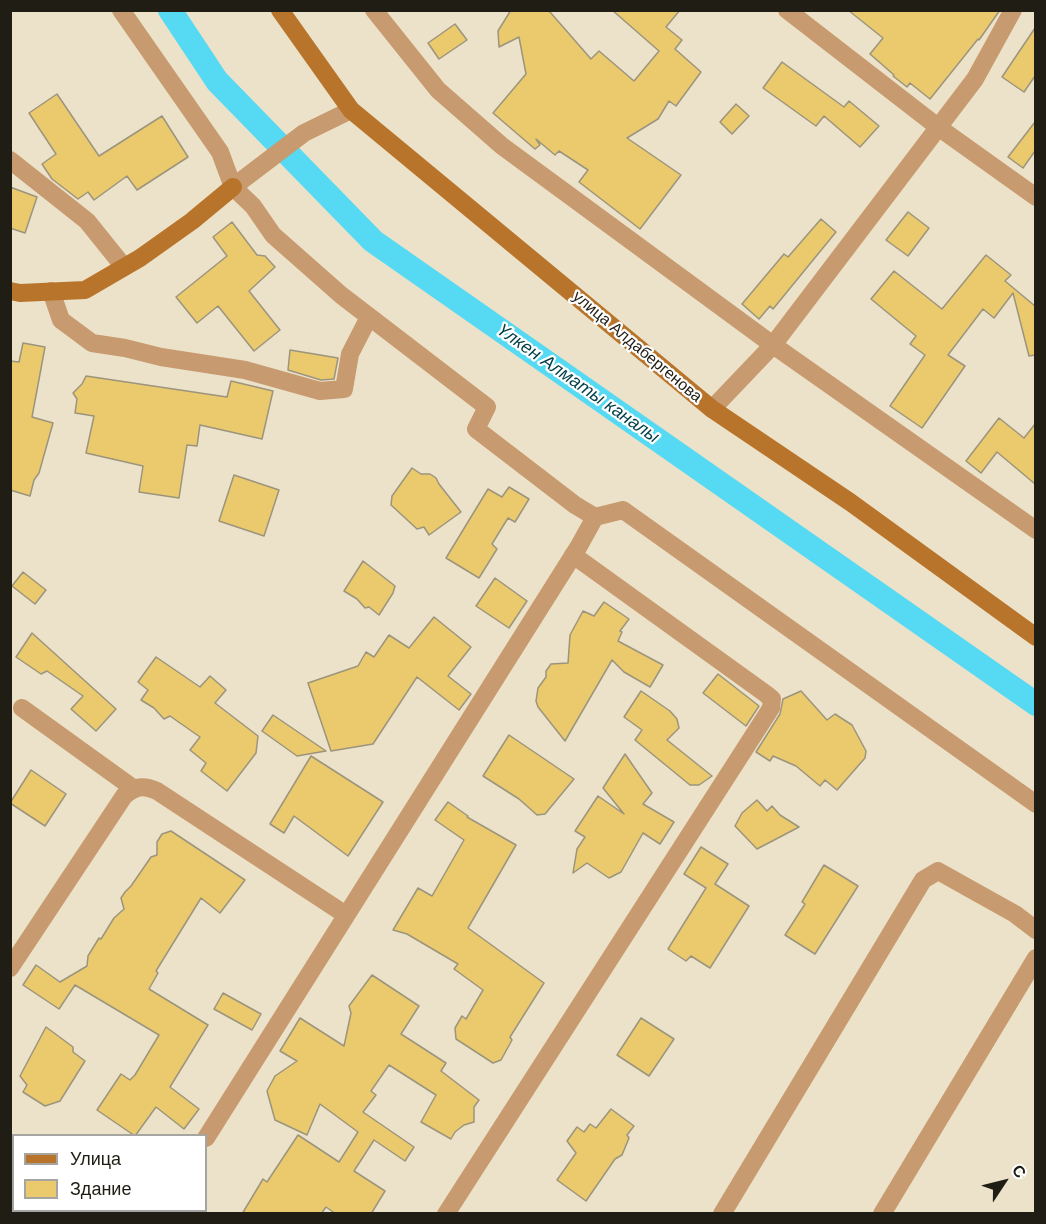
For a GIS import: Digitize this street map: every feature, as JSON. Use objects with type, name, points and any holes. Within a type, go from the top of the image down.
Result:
[{"type":"main road","name":"улица Алдабергенова","points":[[280,10],[351,110],[712,409],[850,502],[1035,637]]},
{"type":"main road","points":[[10,291],[20,293],[85,290],[140,258],[233,187]]},
{"type":"street","points":[[121,10],[220,152],[233,187],[253,206],[273,235],[341,295],[487,407],[476,429],[575,505],[595,517],[623,510],[1035,804]]},
{"type":"street","points":[[374,10],[438,90],[502,146],[773,345],[1035,530]]},
{"type":"street","points":[[786,10],[1035,198]]},
{"type":"street","points":[[712,409],[773,345],[975,79],[1013,10]]},
{"type":"street","points":[[233,187],[304,133],[351,110]]},
{"type":"street","points":[[10,160],[87,221],[124,267]]},
{"type":"street","points":[[51,291],[62,320],[92,343],[245,370],[320,391],[344,389],[350,354],[369,317]]},
{"type":"street","points":[[207,1136],[595,517]]},
{"type":"street","points":[[446,1214],[771,708],[772,699],[766,694],[573,555]]},
{"type":"street","points":[[22,708],[133,788]]},
{"type":"street","points":[[10,968],[124,796],[133,788],[145,786],[157,790],[346,915]]},
{"type":"street","points":[[722,1214],[923,880],[938,871],[1015,915],[1035,930]]},
{"type":"street","points":[[882,1214],[1035,958]]},
{"type":"building","points":[[511,10],[550,12],[591,59],[599,51],[634,81],[659,51],[612,10],[680,10],[666,27],[682,40],[675,49],[701,72],[676,106],[669,101],[658,119],[627,138],[681,175],[640,229],[579,182],[588,170],[559,151],[555,155],[536,139],[540,145],[535,149],[493,113],[526,74],[519,37],[499,47],[498,31]]},
{"type":"building","points":[[848,10],[1000,10],[979,40],[930,99],[910,83],[907,87],[870,54],[883,38]]},
{"type":"building","points":[[455,24],[467,40],[439,59],[428,43]]},
{"type":"building","points":[[1035,28],[1035,76],[1024,92],[1002,77]]},
{"type":"building","points":[[782,62],[844,107],[849,101],[879,126],[860,147],[824,116],[816,126],[763,88]]},
{"type":"building","points":[[57,94],[99,156],[162,116],[188,157],[137,190],[127,176],[94,200],[88,192],[78,199],[52,179],[42,164],[56,154],[29,113]]},
{"type":"building","points":[[736,104],[749,116],[732,134],[720,122]]},
{"type":"building","points":[[1035,122],[1035,151],[1023,168],[1008,157]]},
{"type":"building","points":[[10,187],[37,197],[25,233],[10,228]]},
{"type":"building","points":[[908,212],[929,228],[908,256],[886,240]]},
{"type":"building","points":[[821,219],[836,232],[773,309],[770,306],[759,319],[742,304],[784,254],[788,257]]},
{"type":"building","points":[[232,222],[257,255],[265,256],[275,267],[249,291],[280,330],[254,351],[218,306],[197,323],[176,297],[227,256],[213,237]]},
{"type":"building","points":[[986,255],[1011,275],[1005,281],[1035,306],[1035,355],[1029,356],[1013,293],[994,318],[983,309],[948,355],[965,366],[922,428],[890,406],[925,355],[910,344],[916,336],[871,299],[894,271],[942,309]]},
{"type":"building","points":[[23,343],[45,347],[32,417],[53,423],[30,496],[10,490],[10,361],[19,362]]},
{"type":"building","points":[[290,350],[338,358],[334,379],[321,380],[288,370]]},
{"type":"building","points":[[86,376],[227,397],[231,381],[273,391],[262,439],[200,425],[197,446],[187,445],[179,498],[139,492],[143,466],[86,453],[94,416],[75,413],[77,399],[73,393]]},
{"type":"building","points":[[999,418],[1024,438],[1035,424],[1035,484],[997,452],[981,473],[966,461]]},
{"type":"building","points":[[412,468],[421,474],[430,474],[436,478],[461,512],[429,535],[424,527],[417,529],[391,505],[392,496]]},
{"type":"building","points":[[234,475],[279,490],[264,536],[219,521]]},
{"type":"building","points":[[509,487],[529,499],[515,522],[508,518],[492,544],[497,549],[479,578],[446,558],[488,489],[502,497]]},
{"type":"building","points":[[363,561],[395,586],[379,615],[369,607],[365,608],[357,599],[344,591]]},
{"type":"building","points":[[23,572],[46,590],[35,604],[12,586]]},
{"type":"building","points":[[495,578],[527,601],[509,628],[476,606]]},
{"type":"building","points":[[604,602],[629,619],[620,631],[622,632],[618,641],[663,665],[650,687],[624,672],[612,660],[565,741],[538,707],[536,701],[538,688],[551,664],[568,663],[570,635],[583,611],[594,616]]},
{"type":"building","points":[[434,617],[471,647],[448,676],[471,694],[459,710],[417,677],[373,744],[331,751],[308,683],[358,666],[366,652],[374,657],[389,635],[409,648]]},
{"type":"building","points":[[32,633],[116,709],[96,731],[71,709],[83,696],[47,671],[41,674],[16,657]]},
{"type":"building","points":[[156,657],[200,687],[210,676],[226,690],[215,703],[258,736],[256,753],[227,791],[201,771],[206,763],[190,750],[200,737],[170,716],[164,719],[154,708],[141,700],[148,690],[138,682]]},
{"type":"building","points":[[718,674],[759,706],[746,726],[703,693]]},
{"type":"building","points":[[641,691],[670,711],[677,719],[679,728],[667,740],[712,776],[699,785],[690,785],[635,740],[642,730],[624,717]]},
{"type":"building","points":[[801,691],[827,720],[835,714],[852,725],[866,751],[865,758],[837,790],[825,780],[820,786],[796,766],[773,756],[770,761],[756,752],[780,714],[783,699]]},
{"type":"building","points":[[273,715],[326,751],[297,756],[262,731]]},
{"type":"building","points":[[509,735],[574,779],[545,814],[537,815],[519,799],[483,776]]},
{"type":"building","points":[[625,754],[652,793],[643,804],[674,822],[660,844],[643,833],[621,872],[609,878],[587,863],[573,873],[577,849],[585,837],[575,831],[598,796],[624,814],[603,788]]},
{"type":"building","points":[[311,756],[383,802],[348,856],[294,816],[284,833],[270,824]]},
{"type":"building","points":[[31,770],[66,794],[45,826],[10,803]]},
{"type":"building","points":[[757,800],[767,811],[772,806],[780,815],[799,827],[757,849],[735,826],[742,813]]},
{"type":"building","points":[[448,802],[467,817],[516,845],[468,928],[544,983],[510,1037],[512,1040],[501,1060],[493,1063],[456,1039],[455,1028],[462,1016],[466,1019],[483,990],[454,969],[458,964],[407,934],[393,930],[418,888],[432,896],[464,840],[435,820]]},
{"type":"building","points":[[171,831],[245,880],[220,913],[201,898],[156,971],[158,973],[149,989],[208,1025],[170,1087],[199,1109],[184,1129],[156,1107],[136,1134],[132,1134],[97,1110],[121,1074],[130,1080],[135,1075],[159,1035],[75,985],[59,1009],[23,985],[36,965],[60,982],[87,966],[88,956],[99,938],[101,939],[114,918],[124,909],[121,898],[151,857],[157,855],[157,842],[162,834]]},
{"type":"building","points":[[701,847],[728,864],[715,884],[749,906],[710,968],[691,956],[686,961],[668,949],[706,888],[684,874]]},
{"type":"building","points":[[824,865],[858,886],[815,954],[785,935],[805,904],[802,902]]},
{"type":"building","points":[[372,975],[419,1006],[401,1034],[446,1063],[441,1071],[479,1100],[474,1107],[474,1122],[464,1125],[455,1132],[451,1139],[421,1122],[436,1095],[389,1065],[371,1091],[376,1095],[363,1112],[414,1147],[405,1161],[374,1140],[354,1171],[385,1191],[371,1214],[336,1214],[326,1207],[321,1214],[242,1214],[263,1179],[267,1182],[298,1135],[339,1162],[358,1132],[320,1104],[307,1135],[275,1120],[267,1091],[275,1076],[297,1061],[280,1051],[300,1018],[344,1046],[351,1013],[349,1006]]},
{"type":"building","points":[[223,993],[261,1014],[252,1030],[214,1009]]},
{"type":"building","points":[[641,1018],[674,1039],[649,1076],[617,1055]]},
{"type":"building","points":[[46,1027],[73,1047],[73,1052],[85,1061],[60,1101],[45,1106],[23,1092],[27,1085],[20,1076]]},
{"type":"building","points":[[611,1109],[634,1126],[627,1135],[629,1138],[622,1155],[615,1159],[586,1201],[557,1180],[576,1153],[567,1141],[577,1127],[584,1132],[590,1124],[596,1128]]},
{"type":"waterway","name":"Үлкен Алматы каналы","points":[[170,10],[217,81],[373,241],[1036,704]]}]
